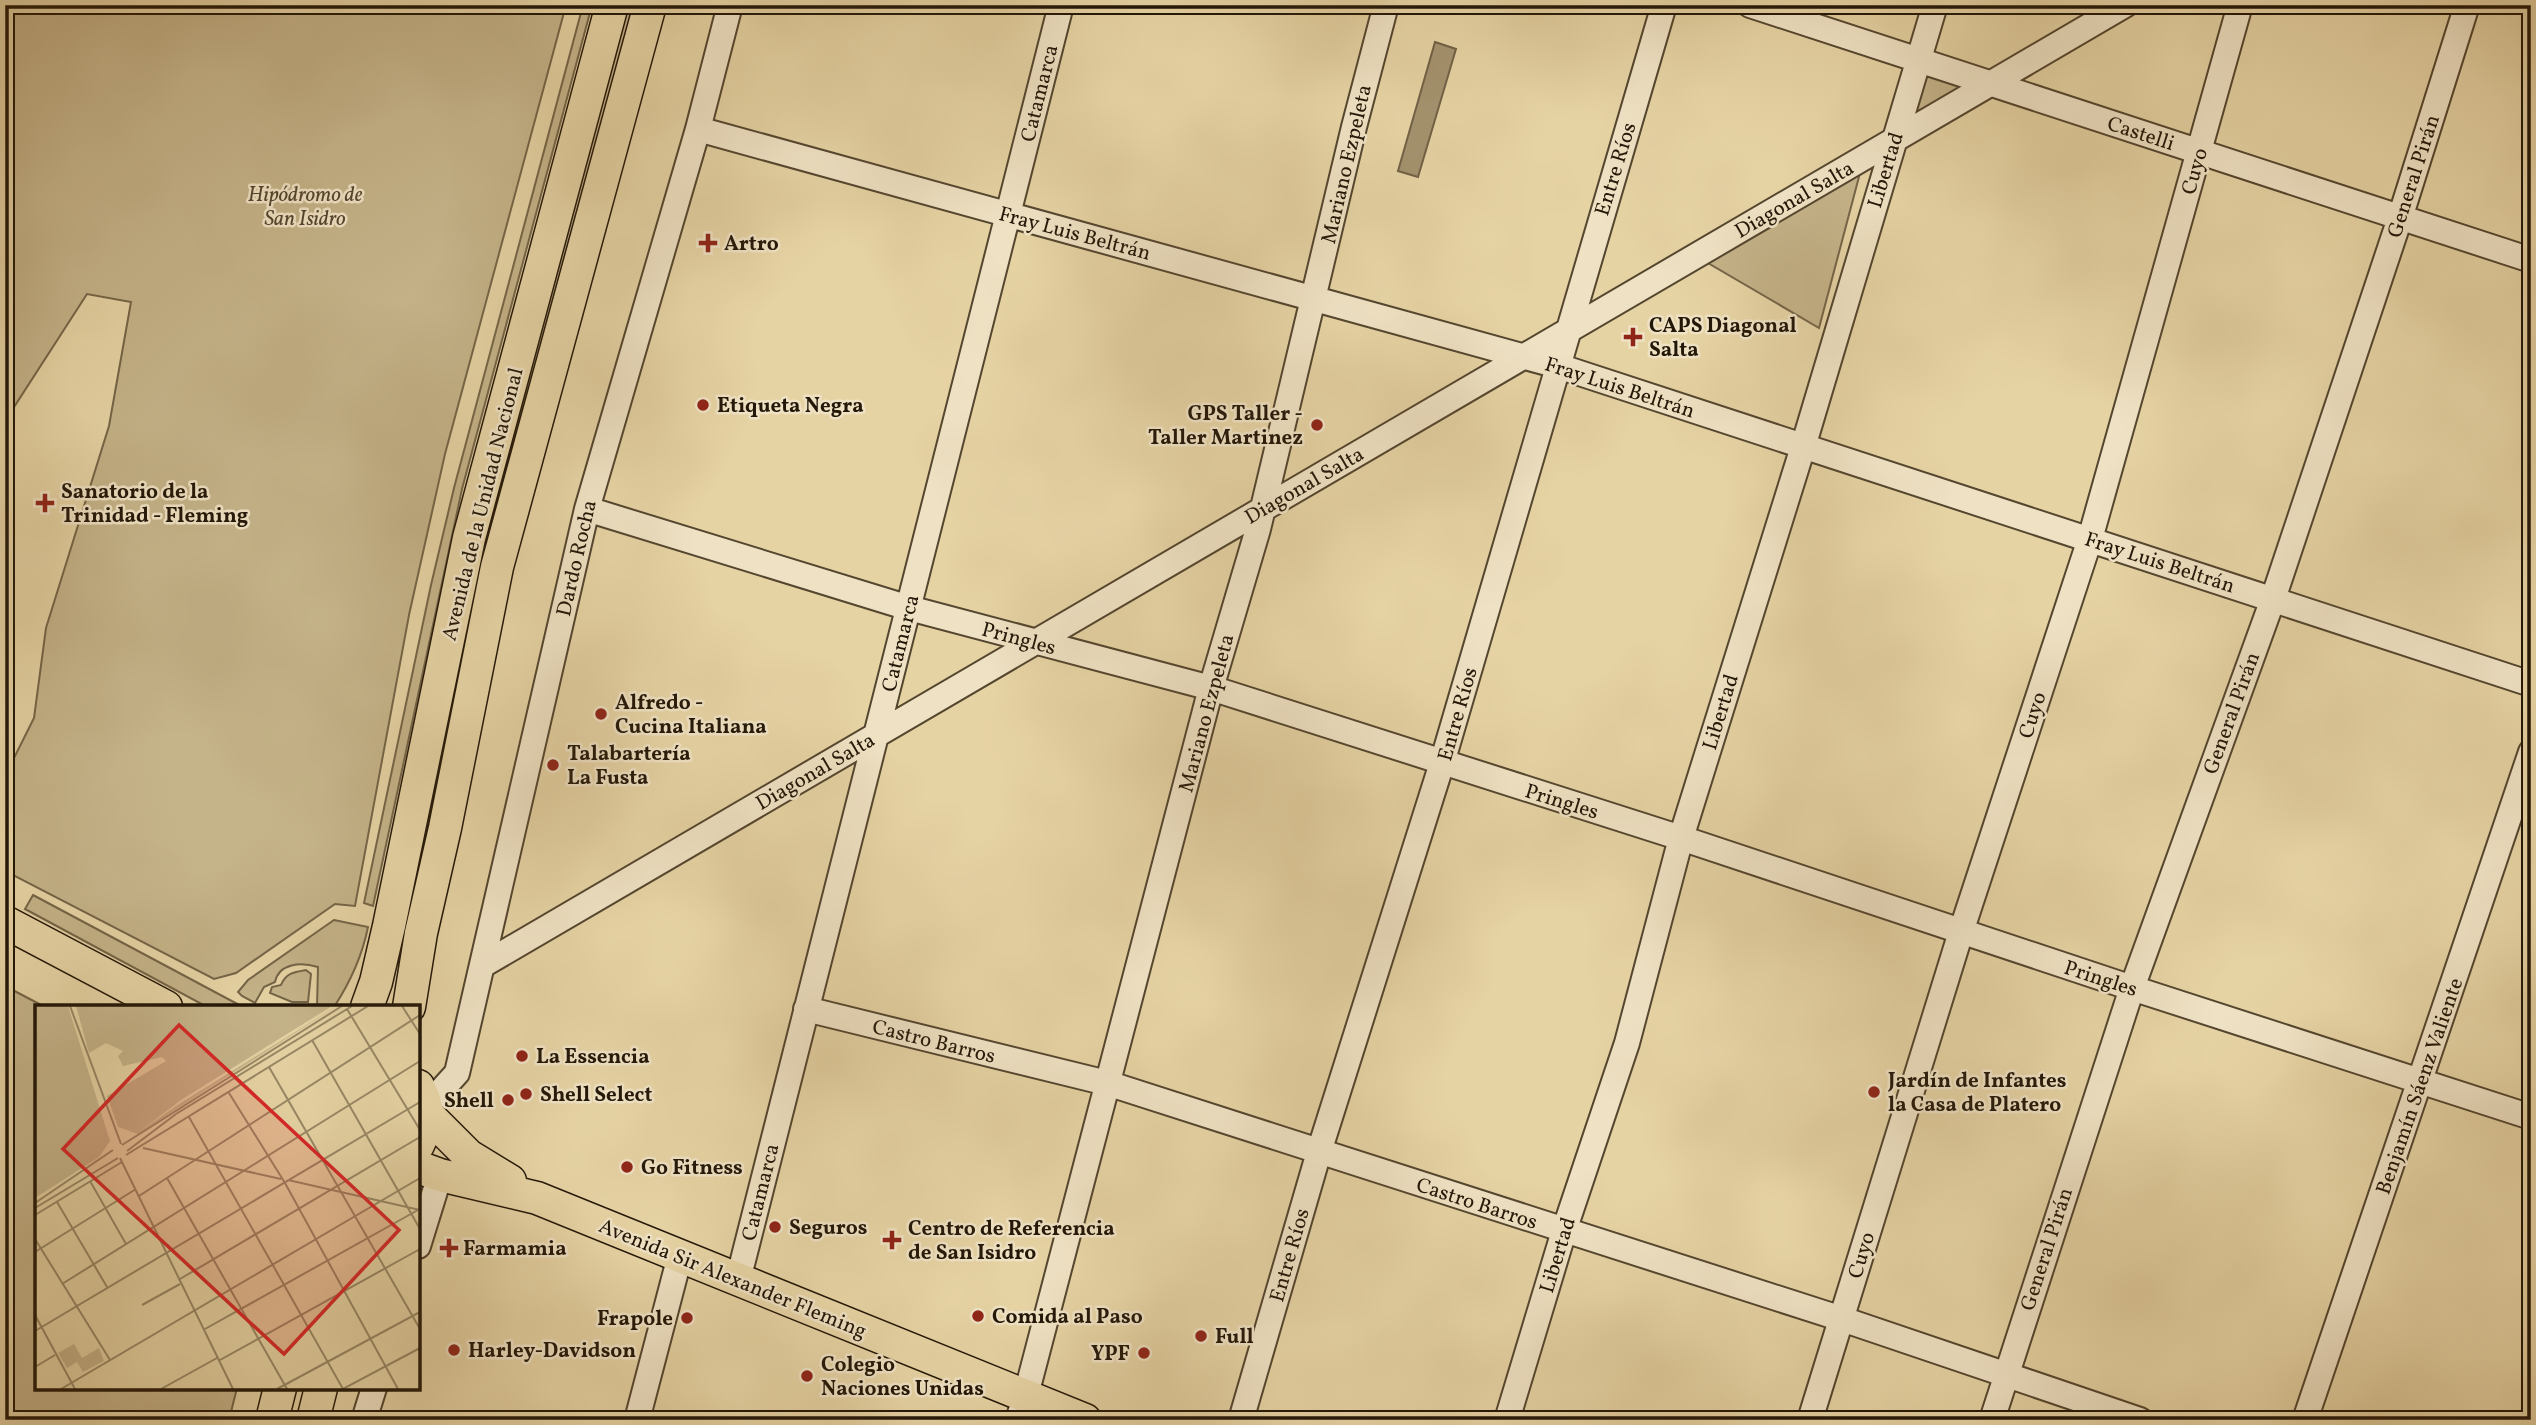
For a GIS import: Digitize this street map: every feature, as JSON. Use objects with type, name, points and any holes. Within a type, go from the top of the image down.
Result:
[{"type":"main road","name":"Avenida de la Unidad Nacional","points":[[368,1005],[389,926],[469,538],[612,5]]},
{"type":"main road","name":"Avenida de la Unidad Nacional","points":[[409,1005],[421,933],[445,828],[497,567],[650,5]]},
{"type":"main road","points":[[5,922],[162,1005]]},
{"type":"main road","points":[[420,1140],[427,1128],[424,1102]]},
{"type":"main road","name":"Avenida Sir Alexander Fleming","points":[[424,1102],[449,1139],[469,1156],[537,1198]]},
{"type":"main road","name":"Avenida Sir Alexander Fleming","points":[[429,1171],[537,1198],[738,1280],[1022,1407],[1085,1420]]},
{"type":"main road","points":[[272,1420],[280,1390]]},
{"type":"main road","points":[[313,1420],[320,1390]]},
{"type":"street","name":"Dardo Rocha","points":[[424,1102],[457,1073],[587,509],[698,129],[730,5]]},
{"type":"street","name":"Catamarca","points":[[738,1280],[1061,5]]},
{"type":"street","name":"Mariano Ezpeleta","points":[[1022,1407],[1211,688],[1264,509],[1354,127],[1386,5]]},
{"type":"street","name":"Entre Ríos","points":[[1241,1420],[1319,1152],[1443,764],[1664,5]]},
{"type":"street","name":"Castelli","points":[[1751,5],[2531,260]]},
{"type":"street","name":"Libertad","points":[[1507,1420],[1564,1231],[1627,1043],[1681,838],[1803,447],[1935,5]]},
{"type":"street","name":"Diagonal Salta","points":[[483,965],[2125,5]]},
{"type":"street","name":"Cuyo","points":[[1810,1420],[1961,932],[2090,539],[2240,5]]},
{"type":"street","name":"General Pirán","points":[[1992,1420],[2132,988],[2273,599],[2400,218],[2467,5]]},
{"type":"street","name":"Fray Luis Beltrán","points":[[698,129],[1558,366],[2531,684]]},
{"type":"street","name":"Pringles","points":[[587,509],[909,608],[1211,688],[1681,838],[2531,1117]]},
{"type":"street","name":"Benjamín Sáenz Valiente","points":[[2305,1420],[2531,752]]},
{"type":"street","name":"Castro Barros","points":[[806,1009],[1107,1083],[1842,1319],[2140,1420]]},
{"type":"street","points":[[420,1232],[429,1171]]},
{"type":"street","points":[[637,1420],[680,1256]]},
{"type":"street","points":[[364,1420],[373,1390]]},
{"type":"green space","name":"Hipódromo de San Isidro","points":[[5,5],[566,5],[445,454],[409,615],[355,906],[335,904],[236,973],[214,979],[5,871],[5,776],[34,718],[46,628],[109,426],[131,302],[87,294],[5,421]]},
{"type":"green space","points":[[583,5],[592,5],[462,489],[373,906],[364,903],[431,585],[454,488]]},
{"type":"green space","points":[[622,5],[638,5],[417,920],[402,915],[472,575]]},
{"type":"green space","points":[[1919,60],[1991,84],[1893,141]]},
{"type":"green space","points":[[1860,173],[1819,328],[1708,263]]},
{"type":"green space","points":[[33,895],[239,1005],[203,1005],[25,909]]},
{"type":"green space","points":[[334,920],[368,927],[355,968],[335,1005],[317,1005],[318,967],[292,965],[286,968],[277,976],[275,982],[264,987],[255,1003],[238,992],[248,980]]},
{"type":"green space","points":[[306,970],[311,974],[308,1002],[292,1002],[270,993],[272,987],[281,985],[294,972]]},
{"type":"green space","points":[[5,986],[41,1005],[35,1005],[35,1390],[236,1390],[229,1420],[5,1420]]},
{"type":"shaded area","points":[[1435,42],[1456,49],[1418,177],[1398,171]]},
{"type":"place","name":"Artro","points":[[708,243]]},
{"type":"place","name":"CAPS Diagonal Salta","points":[[1633,337]]},
{"type":"place","name":"Etiqueta Negra","points":[[703,405]]},
{"type":"place","name":"GPS Taller - Taller Martinez","points":[[1317,425]]},
{"type":"place","name":"Sanatorio de la Trinidad - Fleming","points":[[45,503]]},
{"type":"place","name":"Alfredo - Cucina Italiana","points":[[601,714]]},
{"type":"place","name":"Talabartería La Fusta","points":[[553,765]]},
{"type":"place","name":"La Essencia","points":[[522,1056]]},
{"type":"place","name":"Jardín de Infantes la Casa de Platero","points":[[1874,1092]]},
{"type":"place","name":"Shell Select","points":[[526,1094]]},
{"type":"place","name":"Shell","points":[[508,1100]]},
{"type":"place","name":"Go Fitness","points":[[627,1167]]},
{"type":"place","name":"Seguros","points":[[775,1227]]},
{"type":"place","name":"Centro de Referencia de San Isidro","points":[[892,1240]]},
{"type":"place","name":"Farmamia","points":[[449,1248]]},
{"type":"place","name":"Comida al Paso","points":[[978,1316]]},
{"type":"place","name":"Frapole","points":[[687,1318]]},
{"type":"place","name":"Full","points":[[1201,1336]]},
{"type":"place","name":"Harley-Davidson","points":[[454,1350]]},
{"type":"place","name":"YPF","points":[[1144,1353]]},
{"type":"place","name":"Colegio Naciones Unidas","points":[[807,1376]]}]
